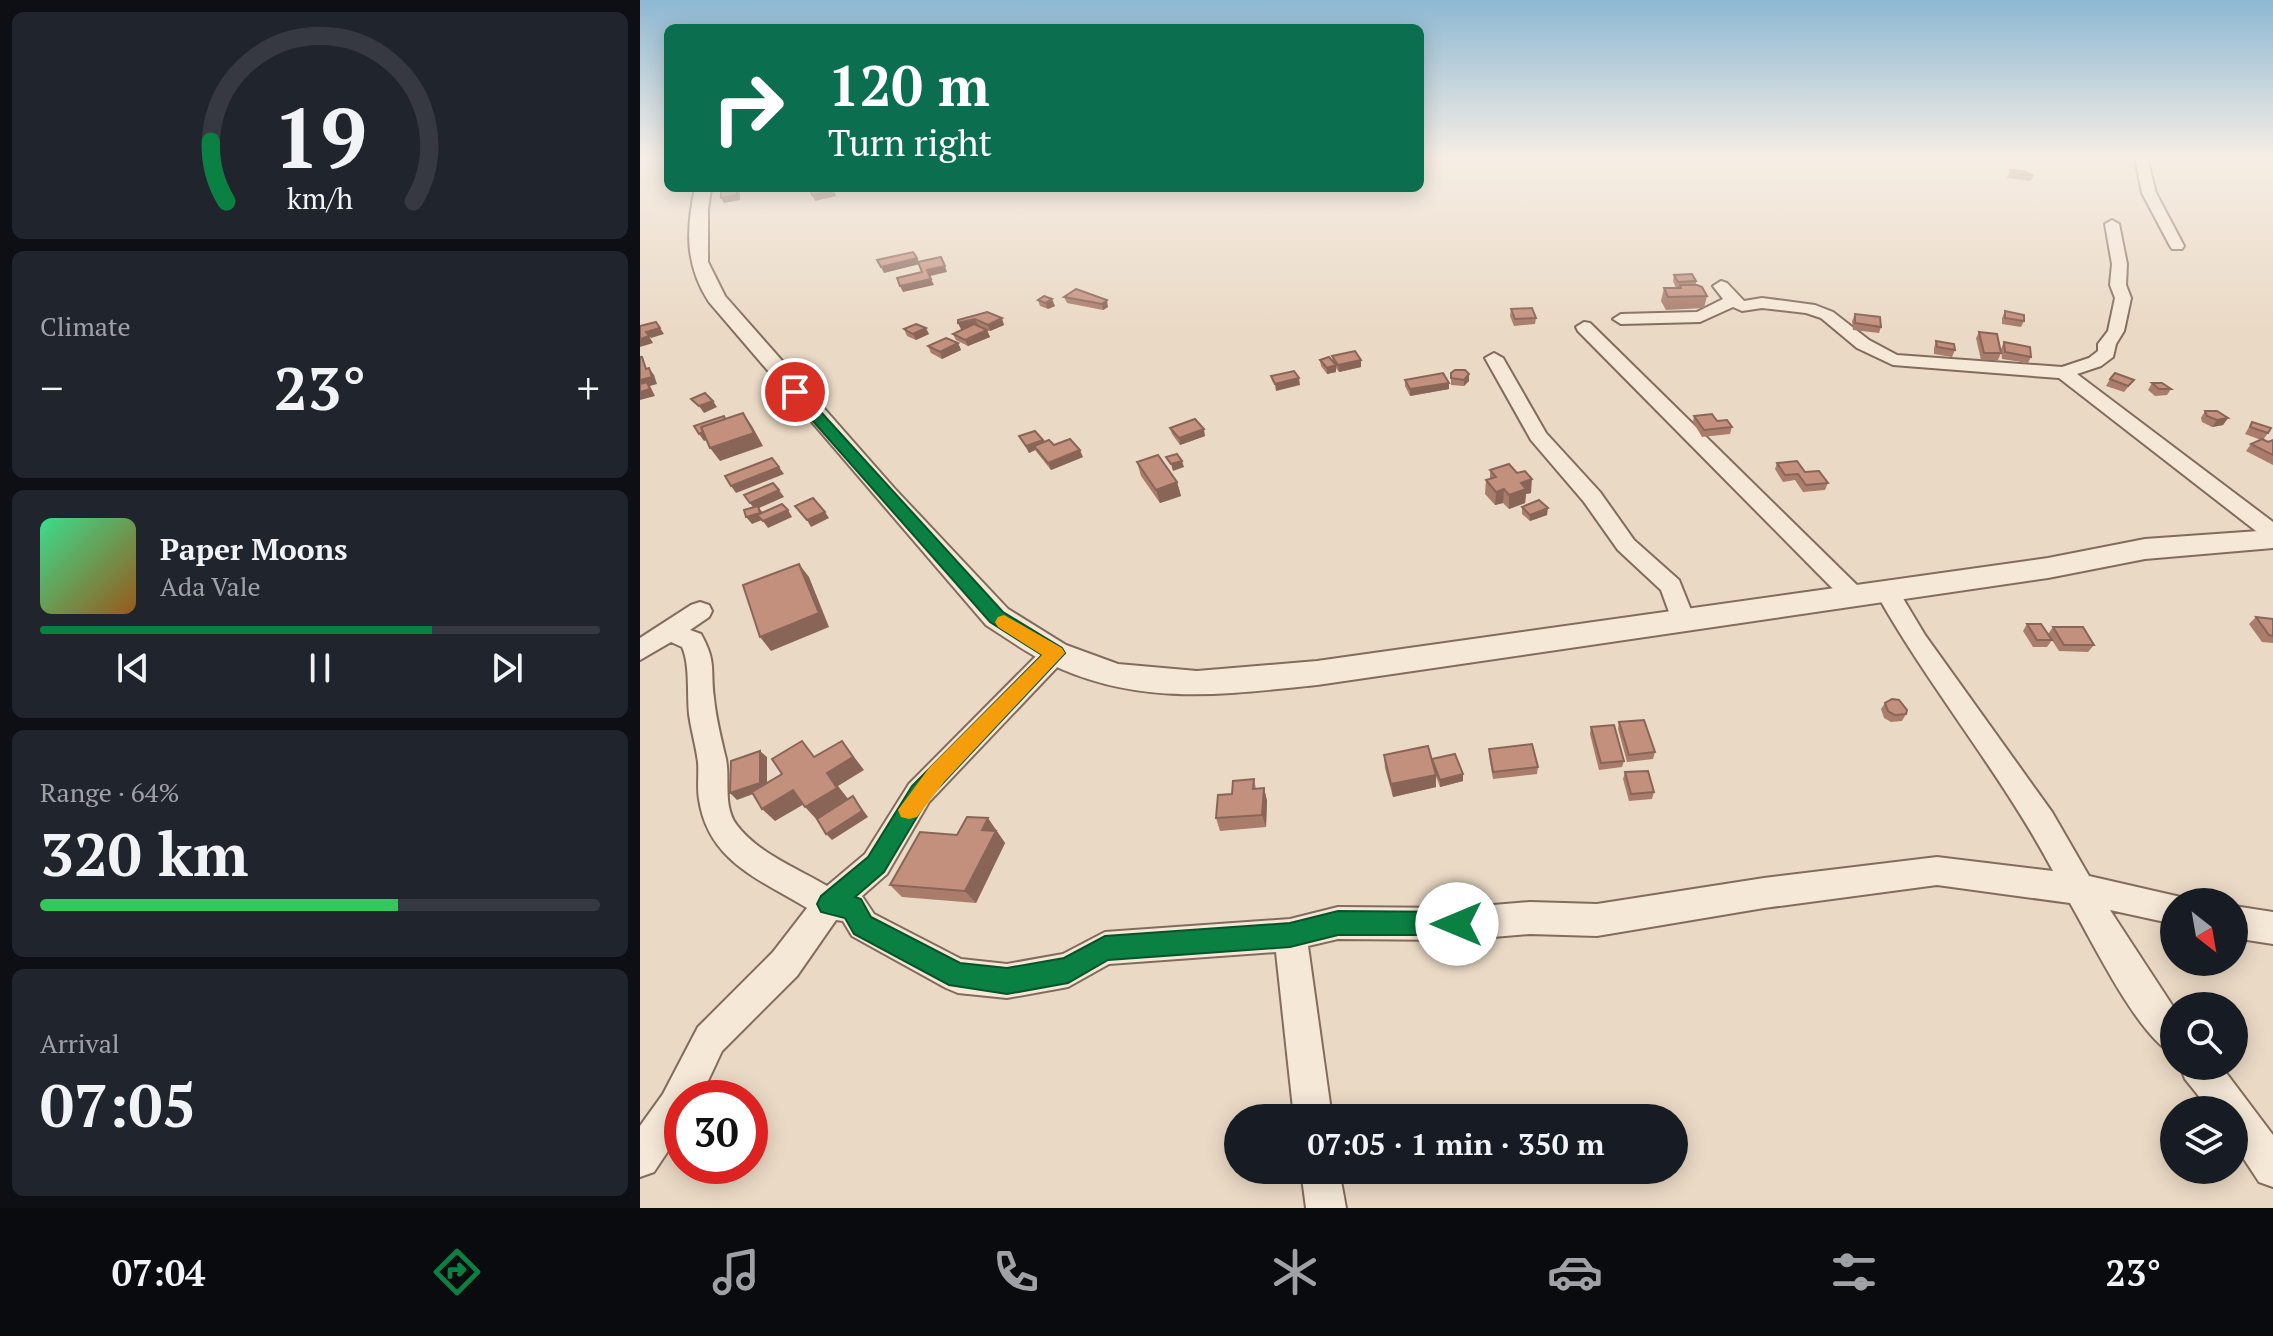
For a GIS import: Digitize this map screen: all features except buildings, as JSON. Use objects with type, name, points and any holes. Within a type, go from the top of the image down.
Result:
[{"type":"street","points":[[699,214],[699,262],[716,298],[856,461],[997,617],[1055,653],[1116,676],[1197,684],[1317,673],[2048,568],[2145,549],[2273,539]]},
{"type":"street","points":[[2160,214],[2177,246]]},
{"type":"street","points":[[1721,286],[1733,301],[1742,306],[1762,303],[1809,308],[1827,315],[1863,344],[1893,360],[2064,373],[2095,362],[2107,353],[2107,344],[2116,331],[2123,298],[2117,287],[2115,273],[2120,264],[2112,224]]},
{"type":"street","points":[[1621,319],[1700,317],[1733,301]]},
{"type":"street","points":[[1584,327],[1854,596]]},
{"type":"street","points":[[1494,358],[1538,436],[1592,497],[1626,545],[1671,586],[1683,620]]},
{"type":"street","points":[[2064,373],[2273,533]]},
{"type":"street","points":[[1887,591],[1916,642],[2042,821],[2079,889],[2160,1018]]},
{"type":"street","points":[[640,650],[700,611]]},
{"type":"street","points":[[668,631],[692,641],[701,660],[698,678],[705,737],[712,760],[713,798],[721,829],[744,854],[829,904],[852,907],[863,925],[958,976],[1007,981],[1068,970],[1105,948],[1290,935],[1338,923],[1597,920],[1764,893],[1937,871],[2079,889],[2160,906]]},
{"type":"street","points":[[640,1158],[676,1107],[710,1039],[785,964],[829,904],[876,864],[919,793],[1055,653]]},
{"type":"street","points":[[2248,924],[2273,928]]},
{"type":"street","points":[[1290,935],[1311,1104]]},
{"type":"street","points":[[2209,1080],[2222,1096]]},
{"type":"street","points":[[2248,1131],[2273,1168]]},
{"type":"street","points":[[1322,1184],[1326,1208]]},
{"type":"slow traffic","points":[[909,810],[919,793],[1055,653],[1004,622]]},
{"type":"route","points":[[795,392],[997,617],[1055,653],[919,793],[876,864],[829,904],[852,907],[863,925],[958,976],[1007,981],[1068,970],[1105,948],[1290,935],[1338,923],[1457,924]]}]
